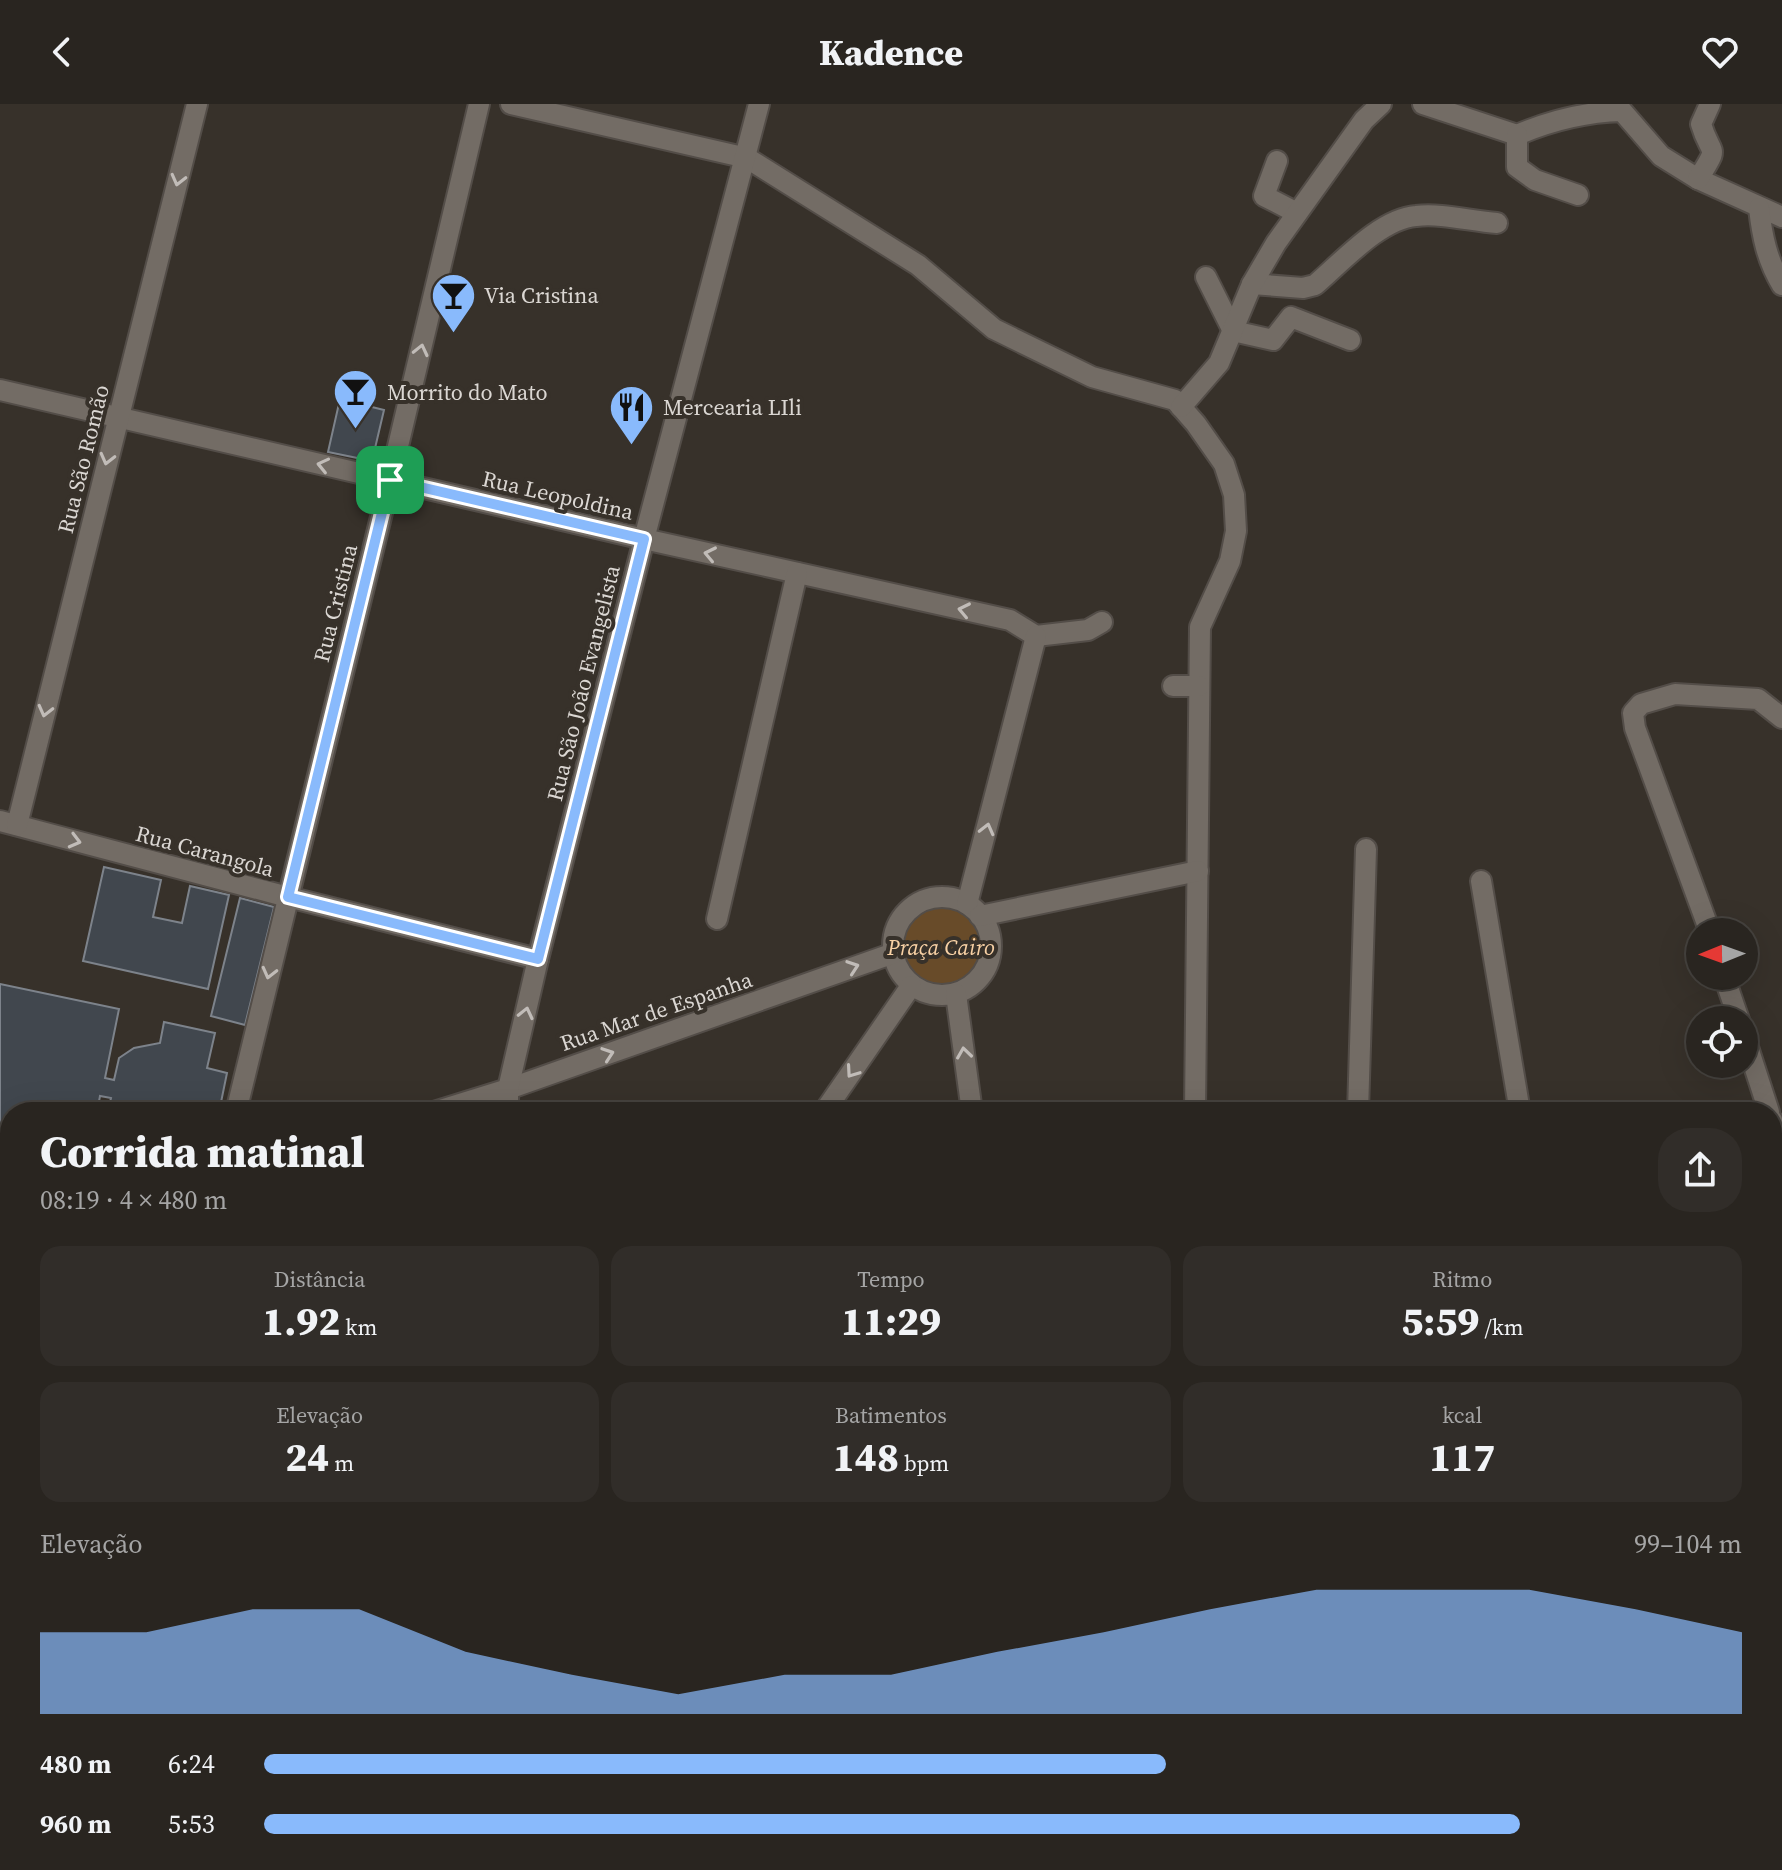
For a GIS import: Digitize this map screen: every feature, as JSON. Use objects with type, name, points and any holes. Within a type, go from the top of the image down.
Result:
[{"type":"street","name":"Rua São Romão","points":[[8,823],[118,417],[197,104]]},
{"type":"street","name":"Rua Cristina","points":[[238,1102],[479,104]]},
{"type":"street","points":[[511,104],[747,158],[918,265],[994,329],[1092,377],[1175,400],[1224,464],[1234,495],[1236,531],[1230,561],[1200,627],[1195,1102]]},
{"type":"street","name":"Rua São João Evangelista","points":[[508,1102],[508,1089],[538,959],[644,539],[759,104]]},
{"type":"street","points":[[1181,407],[1219,363],[1252,284],[1297,213],[1364,120],[1381,104]]},
{"type":"street","points":[[1423,104],[1517,135],[1551,121],[1587,112],[1622,111],[1661,156],[1698,179],[1782,217]]},
{"type":"street","points":[[1698,179],[1713,157],[1713,147],[1701,124],[1710,104]]},
{"type":"street","points":[[1517,135],[1517,167],[1535,180],[1578,195]]},
{"type":"street","points":[[1277,161],[1264,196],[1297,213]]},
{"type":"street","points":[[1759,208],[1768,259],[1782,285]]},
{"type":"street","points":[[1252,284],[1303,288],[1315,285],[1388,223],[1413,216],[1434,215],[1497,223]]},
{"type":"street","points":[[1206,277],[1233,331]]},
{"type":"street","points":[[1233,331],[1273,340],[1291,317],[1350,340]]},
{"type":"street","name":"Rua Leopoldina","points":[[0,390],[1010,620],[1036,636]]},
{"type":"street","points":[[717,919],[797,573]]},
{"type":"street","points":[[974,910],[1036,636],[1088,630],[1102,622]]},
{"type":"street","points":[[1173,686],[1199,686]]},
{"type":"street","points":[[1705,918],[1635,728],[1633,713],[1641,704],[1675,694],[1758,699],[1782,718]]},
{"type":"street","name":"Rua Carangola","points":[[8,823],[538,959]]},
{"type":"street","points":[[1358,1102],[1366,849]]},
{"type":"street","points":[[974,910],[1198,871]]},
{"type":"street","points":[[1481,881],[1518,1102]]},
{"type":"street","points":[[941,897],[955,899],[974,910],[988,930],[991,945],[989,961],[981,976],[970,987],[956,994],[935,995],[911,986],[898,968],[894,953],[894,939],[905,914],[915,905],[941,897]]},
{"type":"street","name":"Rua Mar de Espanha","points":[[466,1102],[894,953]]},
{"type":"street","points":[[831,1102],[911,986]]},
{"type":"street","points":[[956,994],[971,1102]]},
{"type":"street","points":[[1758,1078],[1766,1102]]},
{"type":"green space","name":"Praça Cairo","points":[[942,903],[959,907],[973,916],[982,930],[986,947],[982,964],[973,978],[959,987],[942,991],[925,987],[911,978],[902,964],[898,947],[902,930],[911,916],[925,907]]},
{"type":"building","name":"Morrito do Mato","points":[[340,399],[384,410],[372,461],[328,452]]},
{"type":"building","points":[[104,867],[161,880],[153,917],[182,923],[190,886],[229,895],[208,989],[83,961]]},
{"type":"building","points":[[240,898],[274,907],[245,1025],[211,1016]]},
{"type":"building","points":[[0,984],[119,1009],[105,1078],[114,1080],[119,1058],[134,1048],[160,1043],[164,1022],[215,1033],[207,1068],[227,1073],[221,1102],[110,1102],[111,1098],[100,1096],[99,1102],[0,1102]]},
{"type":"place","name":"Via Cristina","points":[[453,334]]},
{"type":"place","name":"Morrito do Mato","points":[[356,431]]},
{"type":"place","name":"Mercearia LIli","points":[[632,446]]},
{"type":"route","points":[[390,480],[644,539],[538,959],[288,897],[390,480]]}]
